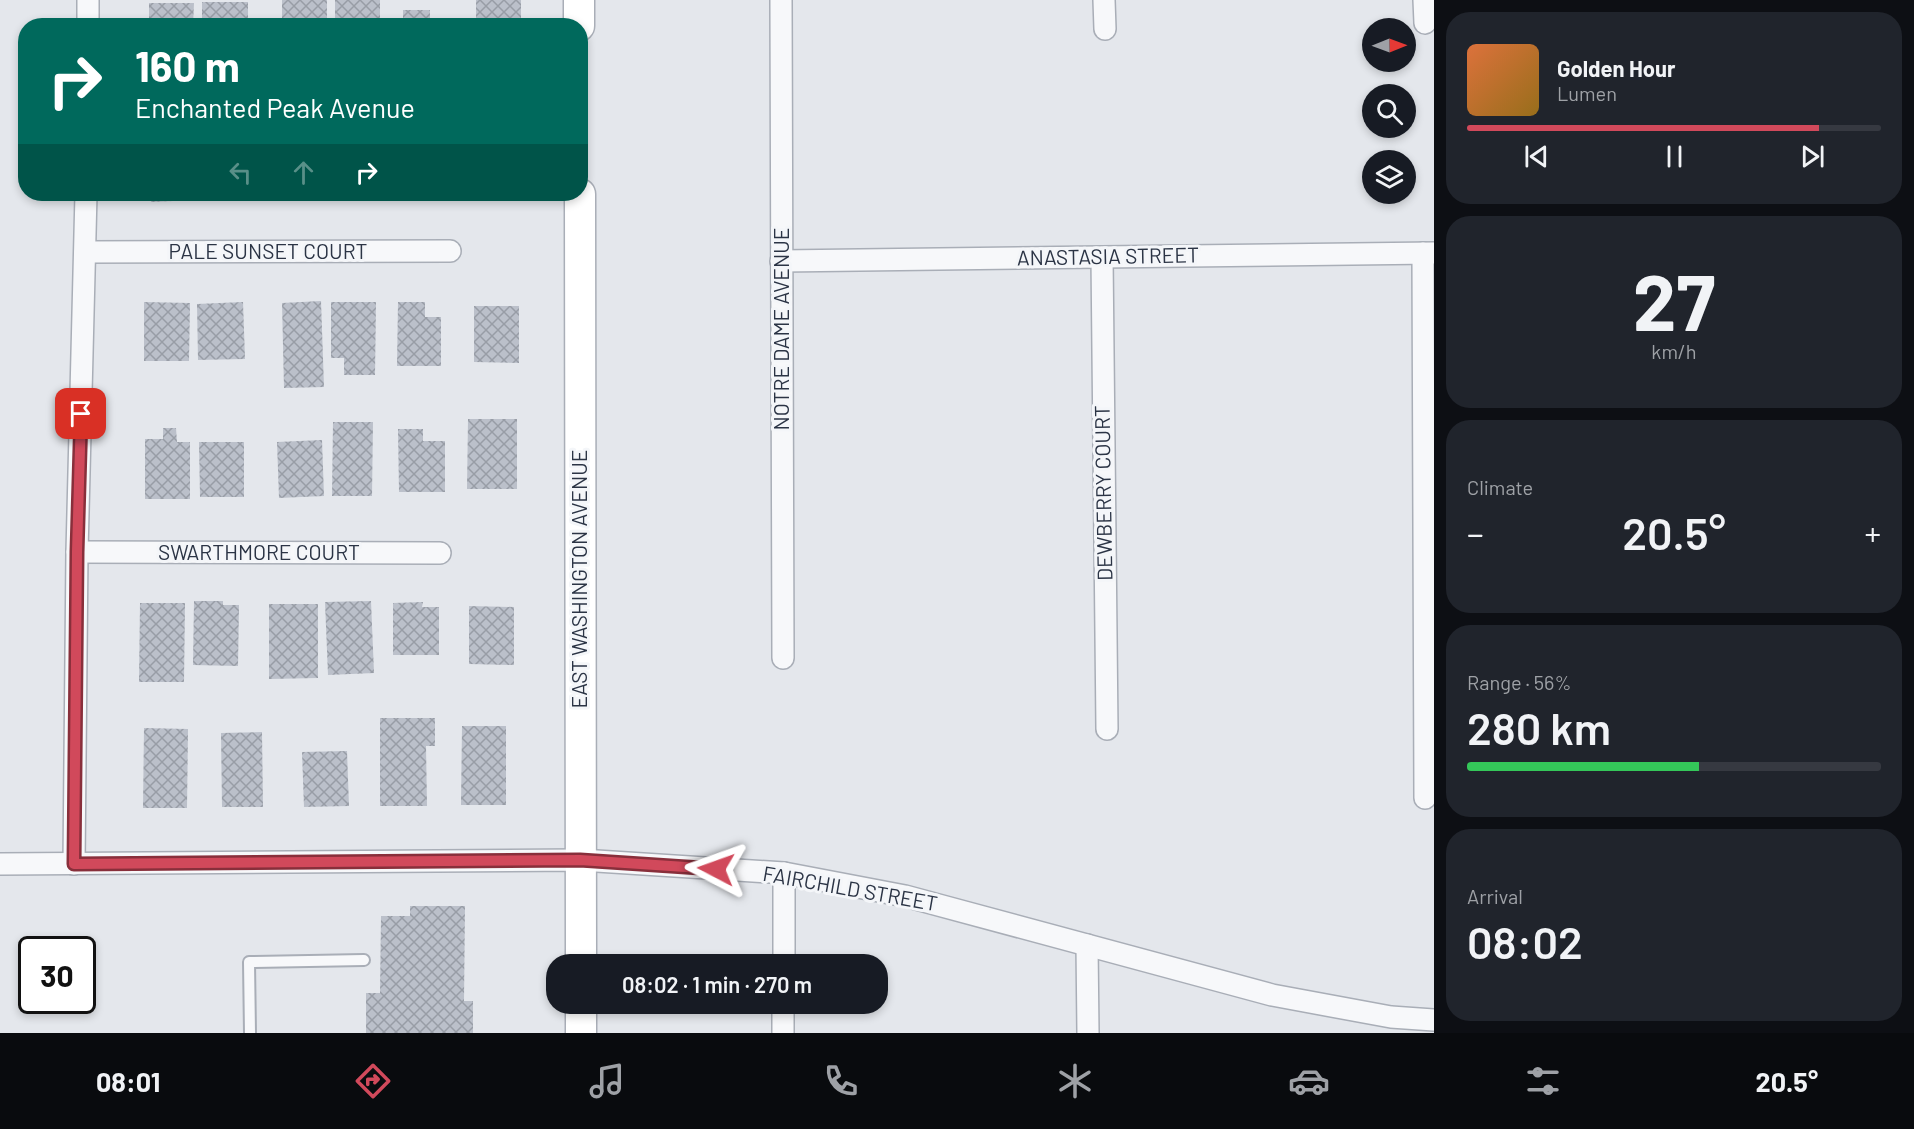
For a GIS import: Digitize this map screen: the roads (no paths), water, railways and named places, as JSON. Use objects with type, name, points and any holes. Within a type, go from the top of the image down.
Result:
[{"type":"main road","points":[[579,0],[579,18]]},
{"type":"main road","name":"EAST WASHINGTON AVENUE","points":[[580,201],[581,954]]},
{"type":"main road","points":[[581,1014],[581,1033]]},
{"type":"street","points":[[88,0],[88,18]]},
{"type":"street","name":"NOTRE DAME AVENUE","points":[[781,0],[783,658]]},
{"type":"street","points":[[1104,0],[1105,29]]},
{"type":"street","points":[[1424,0],[1425,23]]},
{"type":"street","points":[[74,864],[77,552],[86,201]]},
{"type":"street","name":"PALE SUNSET COURT","points":[[86,252],[450,251]]},
{"type":"street","points":[[1425,798],[1428,253]]},
{"type":"street","name":"ANASTASIA STREET","points":[[781,261],[1428,253]]},
{"type":"street","name":"DEWBERRY COURT","points":[[1102,257],[1107,729]]},
{"type":"street","name":"SWARTHMORE COURT","points":[[77,552],[440,553]]},
{"type":"street","name":"FAIRCHILD STREET","points":[[0,864],[580,860],[784,873],[905,896],[1391,1025],[1434,1020]]},
{"type":"street","points":[[783,954],[784,873]]},
{"type":"street","points":[[1087,945],[1088,1033]]},
{"type":"street","points":[[783,1014],[783,1033]]},
{"type":"lane","points":[[250,1033],[249,962],[364,960]]}]
